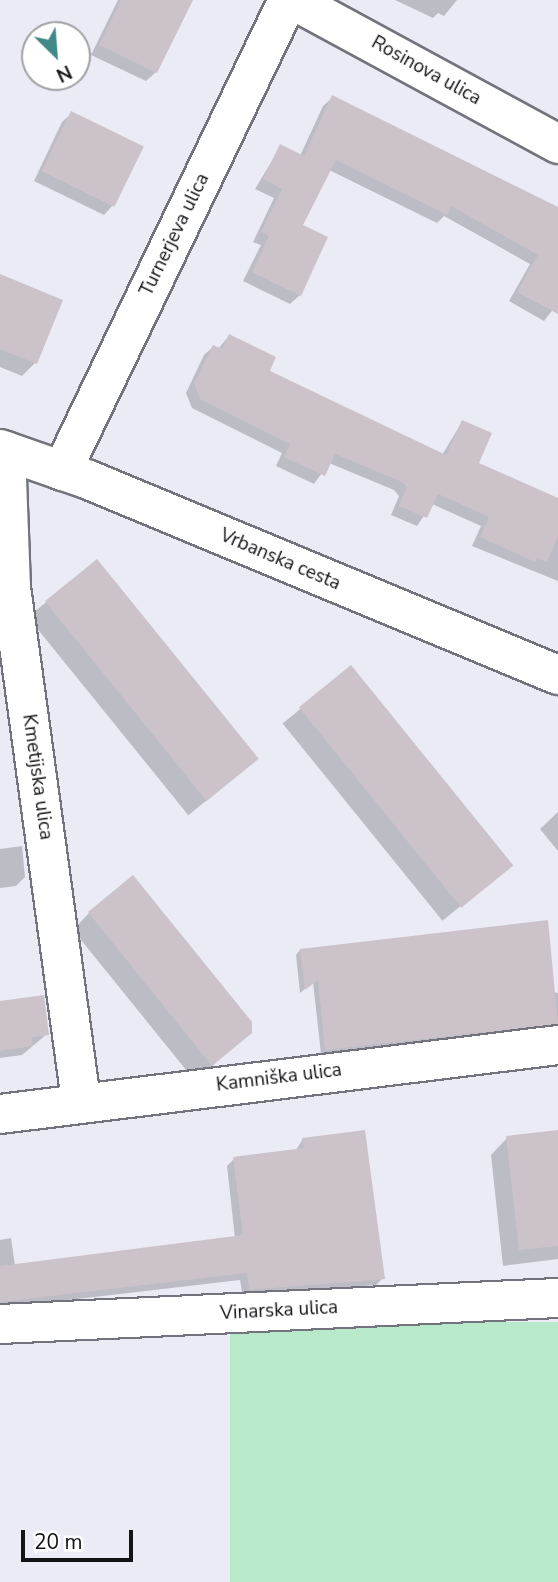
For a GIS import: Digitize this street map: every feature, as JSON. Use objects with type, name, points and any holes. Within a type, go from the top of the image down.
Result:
[{"type":"street","name":"Rosinova ulica","points":[[290,0],[558,144]]},
{"type":"street","name":"Turnerjeva ulica","points":[[62,471],[290,0]]},
{"type":"street","name":"Vrbanska cesta","points":[[3,450],[62,471],[558,675]]},
{"type":"street","name":"Kmetijska ulica","points":[[3,450],[12,587],[81,1101]]},
{"type":"street","name":"Kamniška ulica","points":[[0,1114],[81,1101],[558,1045]]},
{"type":"street","name":"Vinarska ulica","points":[[0,1324],[558,1298]]},
{"type":"green space","points":[[230,1322],[558,1322],[558,1582],[230,1582]]},
{"type":"building","points":[[121,0],[193,0],[157,73],[99,45]]},
{"type":"building","points":[[332,95],[558,207],[558,314],[517,292],[538,255],[451,206],[447,215],[336,160],[303,225],[328,237],[301,296],[252,272],[269,236],[261,232],[282,189],[263,179],[280,144],[304,156]]},
{"type":"building","points":[[71,111],[144,147],[114,207],[42,171]]},
{"type":"building","points":[[0,274],[63,300],[37,364],[0,349]]},
{"type":"building","points":[[229,334],[276,357],[270,371],[446,455],[462,420],[492,433],[479,463],[558,498],[558,537],[547,562],[537,558],[535,562],[480,537],[489,517],[438,494],[427,518],[399,506],[407,487],[402,482],[335,454],[325,476],[284,457],[290,444],[200,399],[194,383],[213,345],[222,349]]},
{"type":"building","points":[[97,559],[259,759],[207,801],[45,601]]},
{"type":"building","points":[[351,665],[513,866],[461,908],[299,707]]},
{"type":"building","points":[[133,875],[252,1022],[252,1033],[212,1066],[88,912]]},
{"type":"building","points":[[548,920],[558,1024],[325,1050],[318,980],[305,990],[300,949]]},
{"type":"building","points":[[44,995],[49,1035],[32,1037],[33,1046],[0,1051],[0,1001]]},
{"type":"building","points":[[365,1130],[385,1279],[249,1290],[247,1273],[0,1302],[0,1266],[243,1235],[233,1157],[304,1148],[302,1138]]},
{"type":"building","points":[[558,1130],[558,1246],[519,1250],[506,1136]]}]
